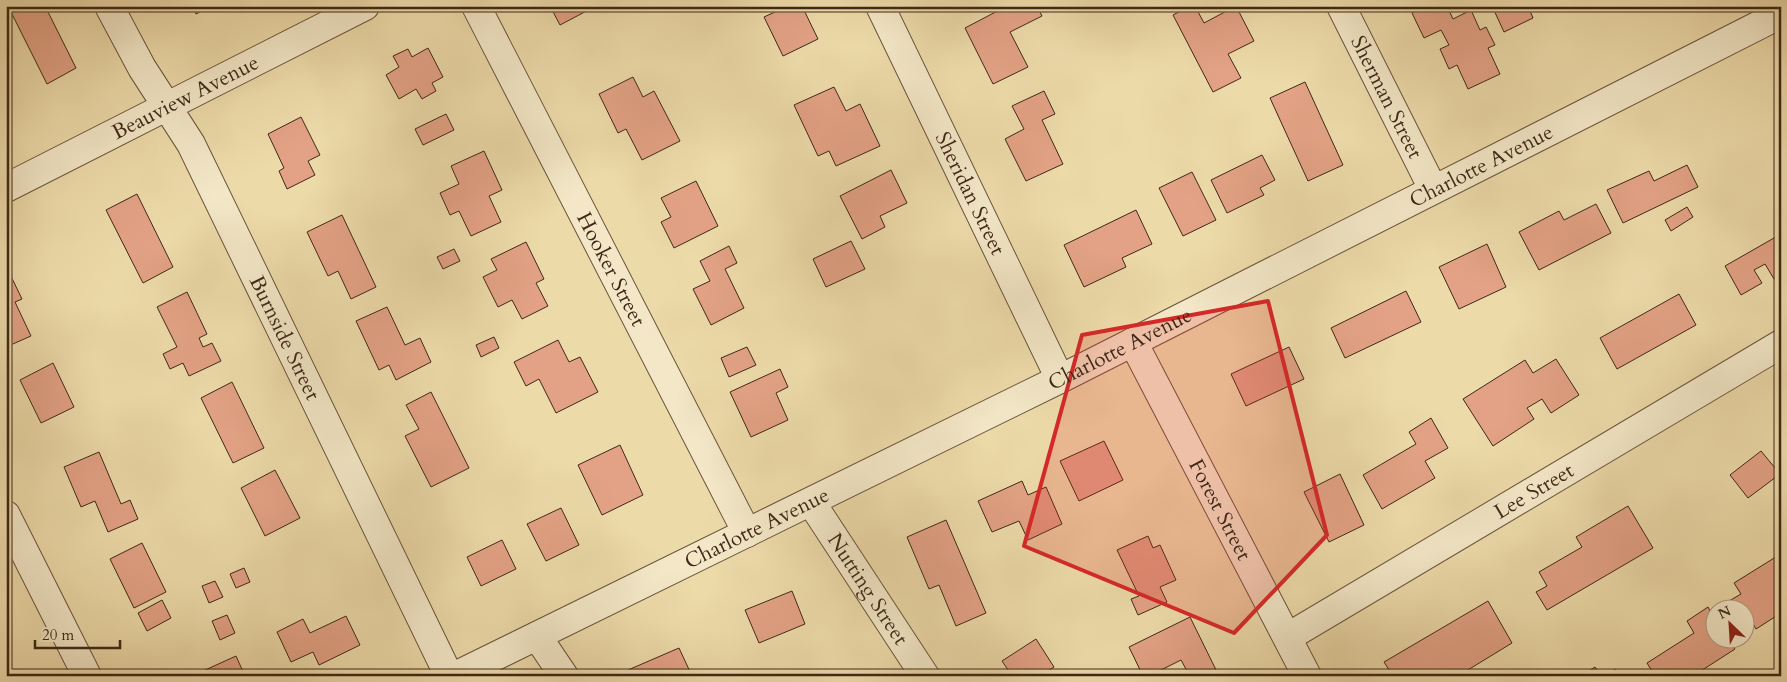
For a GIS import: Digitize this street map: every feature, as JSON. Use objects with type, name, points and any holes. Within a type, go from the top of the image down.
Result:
[{"type":"street","name":"Burnside Street","points":[[109,6],[142,68],[192,144],[449,676]]},
{"type":"street","name":"Beauview Avenue","points":[[6,188],[365,6]]},
{"type":"street","name":"Hooker Street","points":[[476,6],[747,533]]},
{"type":"street","name":"Sheridan Street","points":[[880,6],[1060,379]]},
{"type":"street","name":"Sherman Street","points":[[1341,6],[1433,189]]},
{"type":"street","name":"Charlotte Avenue","points":[[455,676],[1060,379],[1781,14]]},
{"type":"street","name":"Forest Street","points":[[1134,342],[1307,676]]},
{"type":"street","name":"Lee Street","points":[[1288,637],[1781,344]]},
{"type":"street","name":"Nutting Street","points":[[811,502],[925,676]]},
{"type":"street","points":[[6,515],[87,676]]},
{"type":"street","points":[[537,636],[564,676]]},
{"type":"highlighted area","points":[[1268,301],[1327,535],[1234,633],[1024,546],[1082,335]]},
{"type":"building","points":[[18,6],[45,6],[76,68],[47,84],[10,10]]},
{"type":"building","points":[[192,6],[211,6],[196,14]]},
{"type":"building","points":[[550,6],[596,6],[560,25]]},
{"type":"building","points":[[788,6],[802,6],[818,39],[783,56],[764,17]]},
{"type":"building","points":[[1007,6],[1037,6],[1042,16],[1010,32],[1028,67],[993,84],[965,28]]},
{"type":"building","points":[[1190,6],[1195,6],[1204,23],[1236,6],[1254,41],[1228,54],[1241,78],[1213,92],[1173,15]]},
{"type":"building","points":[[1427,6],[1447,6],[1453,19],[1471,10],[1480,30],[1486,27],[1495,45],[1488,48],[1500,74],[1468,89],[1457,65],[1449,69],[1440,49],[1449,45],[1441,30],[1424,38],[1412,13]]},
{"type":"building","points":[[1492,6],[1528,6],[1533,18],[1504,32]]},
{"type":"building","points":[[428,48],[443,77],[432,83],[436,91],[422,99],[416,89],[399,99],[386,75],[399,67],[393,56],[408,49],[412,57]]},
{"type":"building","points":[[633,77],[643,97],[654,91],[680,141],[642,160],[626,129],[618,133],[599,94]]},
{"type":"building","points":[[1305,82],[1343,165],[1308,181],[1270,98]]},
{"type":"building","points":[[834,87],[846,111],[860,104],[880,146],[836,166],[829,151],[818,156],[794,105]]},
{"type":"building","points":[[1044,91],[1055,114],[1042,120],[1063,164],[1026,181],[1005,139],[1024,129],[1012,106]]},
{"type":"building","points":[[446,114],[454,130],[423,145],[415,129]]},
{"type":"building","points":[[301,117],[320,155],[308,161],[315,175],[287,189],[279,171],[284,168],[268,134]]},
{"type":"building","points":[[484,151],[502,190],[489,196],[501,222],[471,236],[459,211],[450,215],[440,193],[459,184],[451,166]]},
{"type":"building","points":[[1262,155],[1275,180],[1260,188],[1264,195],[1227,213],[1211,180]]},
{"type":"building","points":[[1687,165],[1698,187],[1623,223],[1607,190],[1649,171],[1654,181]]},
{"type":"building","points":[[891,170],[907,203],[880,216],[885,227],[862,239],[840,196]]},
{"type":"building","points":[[1192,172],[1216,220],[1183,236],[1159,188]]},
{"type":"building","points":[[696,181],[718,226],[674,248],[661,222],[671,217],[661,198]]},
{"type":"building","points":[[137,194],[173,267],[143,283],[106,210]]},
{"type":"building","points":[[1596,204],[1611,233],[1539,270],[1519,232],[1559,211],[1564,220]]},
{"type":"building","points":[[1687,207],[1693,217],[1671,231],[1665,220]]},
{"type":"building","points":[[1136,210],[1152,244],[1122,258],[1126,267],[1084,287],[1064,245]]},
{"type":"building","points":[[342,215],[376,287],[351,299],[338,271],[328,276],[307,232]]},
{"type":"building","points":[[1781,234],[1781,275],[1774,279],[1765,264],[1754,270],[1762,283],[1741,295],[1725,266]]},
{"type":"building","points":[[851,241],[865,269],[826,287],[813,259]]},
{"type":"building","points":[[526,242],[544,279],[536,283],[548,306],[522,319],[512,300],[498,307],[483,277],[497,270],[491,259]]},
{"type":"building","points":[[1487,244],[1506,287],[1459,309],[1439,267]]},
{"type":"building","points":[[729,246],[737,263],[725,269],[744,308],[711,325],[693,289],[710,281],[700,261]]},
{"type":"building","points":[[454,249],[460,261],[443,269],[437,257]]},
{"type":"building","points":[[6,266],[22,299],[15,302],[31,336],[6,347]]},
{"type":"building","points":[[1406,291],[1421,322],[1345,358],[1331,328]]},
{"type":"building","points":[[187,292],[207,334],[199,338],[203,347],[212,343],[221,361],[189,376],[183,363],[170,369],[163,354],[177,347],[157,307]]},
{"type":"building","points":[[1679,294],[1696,325],[1617,369],[1600,338]]},
{"type":"building","points":[[387,307],[405,345],[420,338],[431,362],[396,380],[389,365],[379,370],[356,321]]},
{"type":"building","points":[[494,337],[499,348],[481,357],[476,345]]},
{"type":"building","points":[[558,340],[569,362],[580,357],[598,392],[556,413],[539,379],[526,386],[514,362]]},
{"type":"building","points":[[747,347],[756,365],[729,377],[721,358]]},
{"type":"building","points":[[1289,347],[1304,379],[1246,406],[1231,374]]},
{"type":"building","points":[[1556,359],[1579,395],[1551,413],[1542,399],[1527,408],[1534,419],[1493,446],[1463,399],[1525,360],[1533,373]]},
{"type":"building","points":[[53,363],[74,407],[41,423],[20,380]]},
{"type":"building","points":[[780,369],[788,387],[776,393],[788,420],[751,437],[730,392]]},
{"type":"building","points":[[232,382],[264,448],[233,463],[201,398]]},
{"type":"building","points":[[431,392],[469,468],[431,487],[405,436],[419,429],[406,405]]},
{"type":"building","points":[[1431,418],[1448,448],[1425,461],[1435,478],[1382,509],[1363,475],[1416,444],[1409,432]]},
{"type":"building","points":[[1104,441],[1123,480],[1079,501],[1060,461]]},
{"type":"building","points":[[620,445],[643,495],[602,515],[578,465]]},
{"type":"building","points":[[1761,451],[1780,474],[1748,498],[1730,475]]},
{"type":"building","points":[[99,452],[121,504],[130,500],[138,519],[108,532],[95,501],[81,507],[64,467]]},
{"type":"building","points":[[275,470],[300,518],[265,536],[241,488]]},
{"type":"building","points":[[1340,474],[1364,525],[1329,542],[1304,492]]},
{"type":"building","points":[[1022,481],[1028,495],[1046,487],[1062,524],[1028,540],[1019,521],[992,532],[978,501]]},
{"type":"building","points":[[1628,506],[1653,548],[1547,610],[1536,592],[1547,586],[1539,572],[1582,547],[1576,537]]},
{"type":"building","points":[[561,508],[579,545],[546,561],[527,524]]},
{"type":"building","points":[[946,520],[986,613],[956,626],[939,585],[929,589],[907,537]]},
{"type":"building","points":[[1148,536],[1153,548],[1160,545],[1176,580],[1160,587],[1167,602],[1138,615],[1131,599],[1139,596],[1117,550]]},
{"type":"building","points":[[502,540],[516,569],[481,586],[467,557]]},
{"type":"building","points":[[142,543],[166,592],[134,608],[110,559]]},
{"type":"building","points":[[1779,555],[1781,558],[1781,613],[1756,629],[1754,626],[1754,600],[1731,600],[1741,594],[1734,583]]},
{"type":"building","points":[[244,568],[250,582],[236,588],[230,574]]},
{"type":"building","points":[[215,581],[223,597],[209,603],[202,586]]},
{"type":"building","points":[[792,591],[805,624],[759,643],[745,610]]},
{"type":"building","points":[[162,600],[171,618],[147,631],[138,613]]},
{"type":"building","points":[[1488,601],[1512,643],[1458,676],[1454,676],[1451,670],[1442,676],[1393,676],[1384,662]]},
{"type":"building","points":[[1704,610],[1704,650],[1733,650],[1693,676],[1655,676],[1647,663],[1694,633],[1687,621]]},
{"type":"building","points":[[227,615],[235,633],[220,640],[212,621]]},
{"type":"building","points":[[346,616],[360,645],[319,665],[313,652],[291,662],[277,632],[303,619],[310,633]]},
{"type":"building","points":[[1190,617],[1219,676],[1179,676],[1187,671],[1181,660],[1149,676],[1143,676],[1129,647]]},
{"type":"building","points":[[1036,639],[1054,667],[1048,671],[1051,676],[1012,676],[1002,661]]},
{"type":"building","points":[[679,648],[692,676],[631,676],[628,670]]},
{"type":"building","points":[[236,656],[245,676],[192,676]]},
{"type":"building","points":[[1595,667],[1601,676],[1581,676]]},
{"type":"building","points":[[1615,669],[1619,676],[1605,676]]}]
